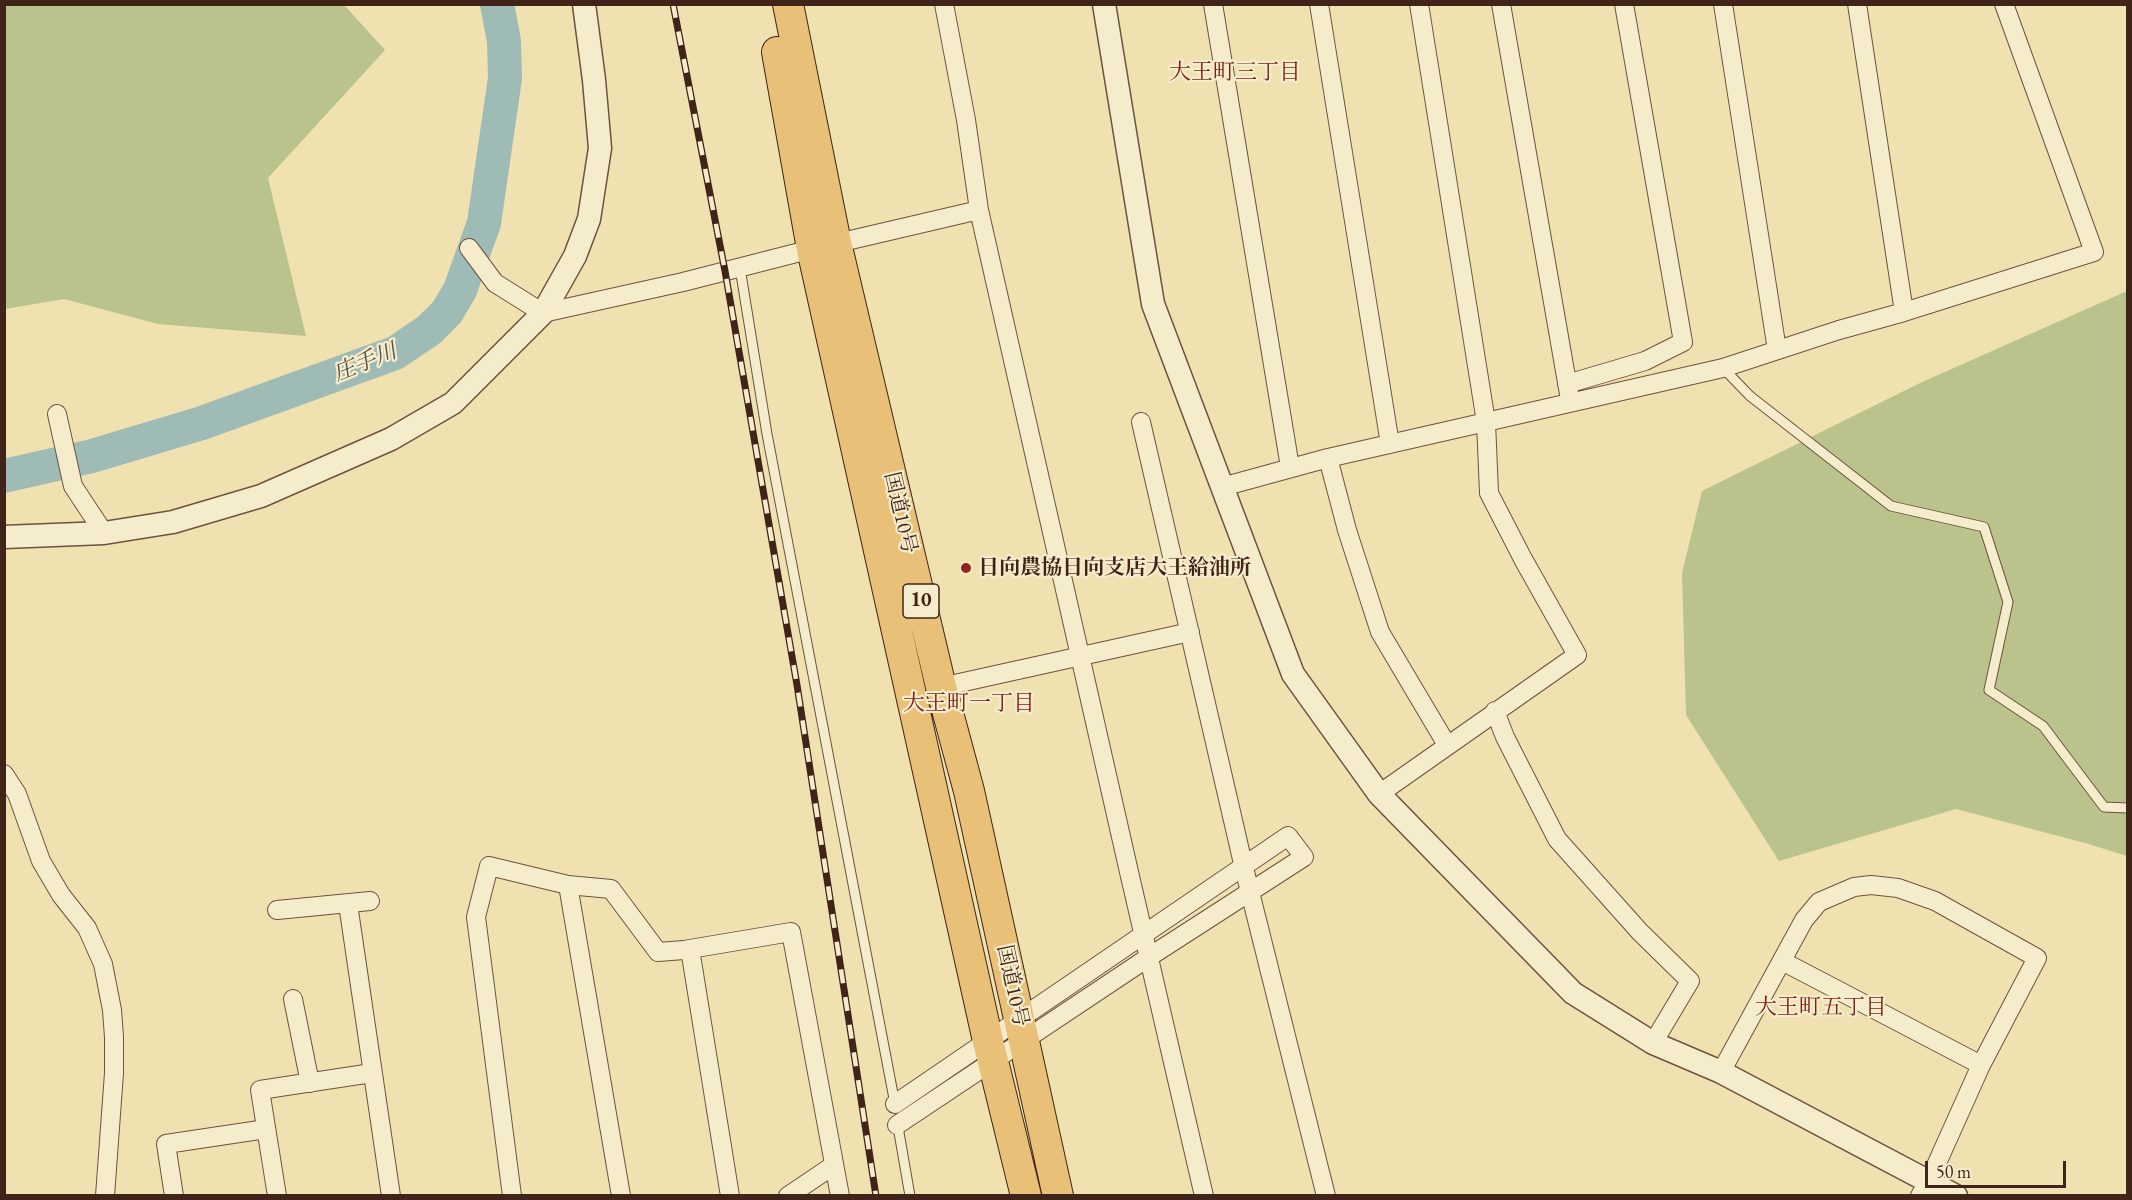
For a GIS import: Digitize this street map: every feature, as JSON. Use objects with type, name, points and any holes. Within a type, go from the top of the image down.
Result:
[{"type":"highway","name":"国道10号","points":[[769,4],[824,246],[991,1052],[1026,1196]]},
{"type":"highway","name":"国道10号","points":[[788,4],[824,246],[969,791],[1058,1196]]},
{"type":"street","points":[[4,537],[104,533],[173,522],[261,495],[391,439],[453,403],[543,313],[575,256],[589,219],[600,148],[584,4]]},
{"type":"street","points":[[944,4],[966,120],[979,210],[1204,1196]]},
{"type":"street","points":[[1104,4],[1153,304],[1293,674],[1379,794],[1574,993],[1653,1043],[1721,1072],[1924,1188],[1956,1196]]},
{"type":"street","points":[[1213,4],[1290,467]]},
{"type":"street","points":[[1319,4],[1389,444]]},
{"type":"street","points":[[1379,794],[1577,655],[1489,493],[1486,422],[1419,4]]},
{"type":"street","points":[[1501,4],[1570,404]]},
{"type":"street","points":[[1567,384],[1645,361],[1683,342],[1624,4]]},
{"type":"street","points":[[1723,4],[1777,350]]},
{"type":"street","points":[[1857,4],[1904,312]]},
{"type":"street","points":[[1222,487],[1290,467],[1723,368],[2094,252],[2004,4]]},
{"type":"street","points":[[469,248],[495,283],[543,313],[979,210]]},
{"type":"street","points":[[57,414],[73,486],[104,533]]},
{"type":"street","points":[[1141,422],[1250,894],[1326,1196]]},
{"type":"street","points":[[1328,458],[1347,530],[1380,632],[1447,745]]},
{"type":"street","points":[[941,687],[1190,632]]},
{"type":"street","points":[[1495,711],[1505,737],[1557,839],[1640,932],[1690,981],[1653,1043]]},
{"type":"street","points":[[4,774],[17,794],[41,861],[61,895],[87,928],[103,964],[112,1010],[114,1037],[114,1073],[105,1196]]},
{"type":"street","points":[[897,1125],[1143,935],[1288,836],[1304,857],[1250,894],[1149,957],[1022,1030]]},
{"type":"street","points":[[512,1196],[476,917],[489,866],[568,885],[611,889],[658,952],[791,932],[840,1196]]},
{"type":"street","points":[[568,885],[621,1196]]},
{"type":"street","points":[[1721,1072],[1804,920],[1820,902],[1845,890],[1871,885],[1898,888],[1935,902],[2037,958],[1981,1065],[1924,1188]]},
{"type":"street","points":[[278,910],[370,901]]},
{"type":"street","points":[[348,904],[391,1196]]},
{"type":"street","points":[[690,949],[730,1196]]},
{"type":"street","points":[[1782,960],[1981,1065]]},
{"type":"street","points":[[293,999],[310,1083]]},
{"type":"street","points":[[895,1104],[991,1052]]},
{"type":"street","points":[[277,1196],[260,1090],[372,1073]]},
{"type":"street","points":[[174,1196],[166,1144],[266,1129]]},
{"type":"street","points":[[788,1196],[834,1165]]},
{"type":"lane","points":[[740,268],[767,434],[895,1104],[910,1196]]},
{"type":"lane","points":[[1723,368],[1750,396],[1891,506],[1984,527],[2008,602],[1989,690],[2043,726],[2104,807],[2127,808]]},
{"type":"green space","points":[[5,4],[344,5],[385,50],[268,178],[306,336],[158,324],[64,299],[5,309]]},
{"type":"green space","points":[[2127,291],[2127,856],[1956,809],[1779,861],[1686,715],[1682,573],[1702,491],[1920,383]]},
{"type":"waterway","name":"庄手川","points":[[4,476],[92,456],[202,423],[395,353],[429,330],[447,312],[460,290],[484,223],[505,78],[504,41],[497,4]]},
{"type":"railway","points":[[673,4],[725,271],[797,685],[876,1196]]},
{"type":"place","name":"日向農協日向支店大王給油所","points":[[966,568]]},
{"type":"district","name":"大王町三丁目","points":[[1235,73]]},
{"type":"district","name":"大王町一丁目","points":[[969,704]]},
{"type":"district","name":"大王町五丁目","points":[[1821,1008]]}]
